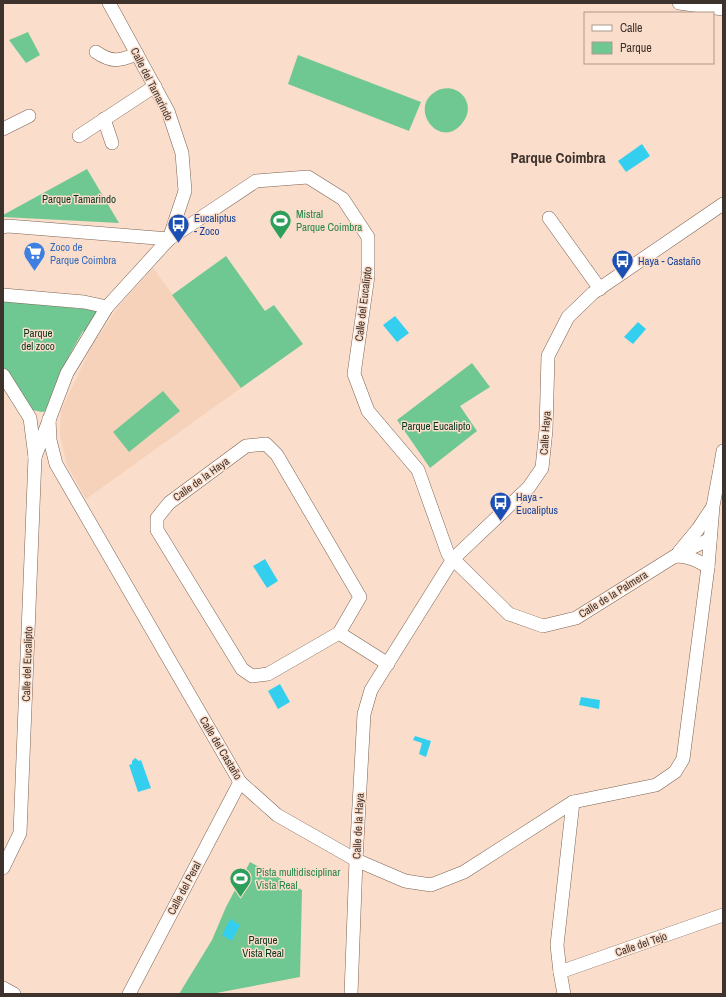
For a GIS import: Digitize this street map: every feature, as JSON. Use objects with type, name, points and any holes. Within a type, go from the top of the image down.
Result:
[{"type":"street","name":"Calle del Tamarindo","points":[[109,3],[168,111],[182,153],[185,191],[169,239]]},
{"type":"street","points":[[679,3],[723,9]]},
{"type":"street","points":[[96,52],[105,58],[121,60],[137,54]]},
{"type":"street","points":[[79,136],[155,86]]},
{"type":"street","points":[[3,129],[29,116]]},
{"type":"street","points":[[104,119],[112,143]]},
{"type":"street","name":"Calle del Eucalipto","points":[[3,868],[20,833],[35,463],[67,373],[107,307],[169,239],[256,181],[308,177],[343,199],[368,237],[368,276],[354,374],[368,411],[418,470],[448,554],[453,559]]},
{"type":"street","name":"Calle Haya","points":[[453,559],[529,487],[542,468],[546,430],[548,356],[568,317],[600,289],[723,204]]},
{"type":"street","points":[[549,218],[600,289]]},
{"type":"street","points":[[3,227],[8,226],[169,239]]},
{"type":"street","points":[[3,295],[84,302],[107,307]]},
{"type":"street","points":[[3,375],[30,418],[35,463],[45,462],[56,464]]},
{"type":"street","points":[[30,418],[50,420]]},
{"type":"street","name":"Calle del Castaño","points":[[50,420],[50,440],[56,464],[240,782],[277,814],[356,860],[405,881],[431,885],[464,872],[573,802]]},
{"type":"street","name":"Calle de la Haya","points":[[266,444],[277,455],[360,597],[339,632],[268,674],[252,676],[242,669],[158,530],[157,518],[169,503],[246,446],[266,444]]},
{"type":"street","points":[[564,994],[557,945],[573,802],[656,785],[675,772],[683,759],[708,567],[713,506],[722,467],[723,451]]},
{"type":"street","points":[[675,556],[698,529],[713,506]]},
{"type":"street","name":"Calle de la Palmera","points":[[453,559],[509,614],[543,626],[576,618],[675,556],[710,538]]},
{"type":"street","points":[[675,556],[687,556],[700,561],[708,567]]},
{"type":"street","name":"Calle de la Haya","points":[[351,994],[356,860],[364,714],[371,690],[453,559]]},
{"type":"street","points":[[339,632],[388,664]]},
{"type":"street","name":"Calle del Peral","points":[[129,994],[240,782]]},
{"type":"street","name":"Calle del Tejo","points":[[560,972],[723,915]]},
{"type":"street","points":[[3,988],[14,994]]},
{"type":"shaded area","points":[[153,268],[241,388],[86,499],[67,465],[60,435],[61,410],[92,346],[118,307]]},
{"type":"green space","points":[[28,32],[40,55],[26,63],[9,40]]},
{"type":"green space","points":[[298,55],[421,102],[409,131],[288,84]]},
{"type":"green space","points":[[450,88],[458,91],[464,97],[468,106],[465,119],[456,129],[446,132],[437,130],[430,124],[426,115],[425,105],[430,96],[441,89]]},
{"type":"green space","name":"Parque Tamarindo","points":[[87,169],[119,223],[3,217],[3,215]]},
{"type":"green space","points":[[226,256],[265,311],[274,305],[303,344],[241,388],[172,295]]},
{"type":"green space","name":"Parque del zoco","points":[[3,301],[83,309],[84,305],[97,311],[88,326],[87,334],[83,331],[70,354],[46,411],[42,412],[32,410],[3,370]]},
{"type":"green space","name":"Parque Eucalipto","points":[[472,363],[490,387],[460,406],[477,431],[430,468],[397,420]]},
{"type":"green space","points":[[163,391],[180,411],[129,452],[113,432]]},
{"type":"green space","name":"Parque Vista Real","points":[[250,862],[302,890],[300,977],[211,994],[179,994],[212,940],[226,907]]},
{"type":"water","points":[[642,144],[650,156],[626,172],[618,161]]},
{"type":"water","points":[[395,316],[409,333],[397,342],[383,325]]},
{"type":"water","points":[[638,322],[646,329],[633,344],[624,337]]},
{"type":"water","points":[[265,559],[278,581],[267,588],[253,566]]},
{"type":"water","points":[[280,684],[290,702],[278,709],[268,691]]},
{"type":"water","points":[[581,697],[600,700],[599,709],[579,705]]},
{"type":"water","points":[[415,736],[431,741],[426,757],[419,754],[422,743],[413,740]]},
{"type":"water","points":[[135,758],[139,761],[141,760],[151,788],[138,792],[129,765],[132,764],[132,761]]},
{"type":"water","points":[[230,919],[240,925],[232,941],[222,935]]},
{"type":"place","name":"Mistral Parque Coimbra","points":[[281,240]]},
{"type":"place","name":"Eucaliptus - Zoco","points":[[178,244]]},
{"type":"place","name":"Zoco de Parque Coimbra","points":[[34,272]]},
{"type":"place","name":"Haya - Castaño","points":[[623,280]]},
{"type":"place","name":"Haya - Eucaliptus","points":[[500,522]]},
{"type":"place","name":"Pista multidisciplinar Vista Real","points":[[241,898]]},
{"type":"district","name":"Parque Coimbra","points":[[558,158]]}]
